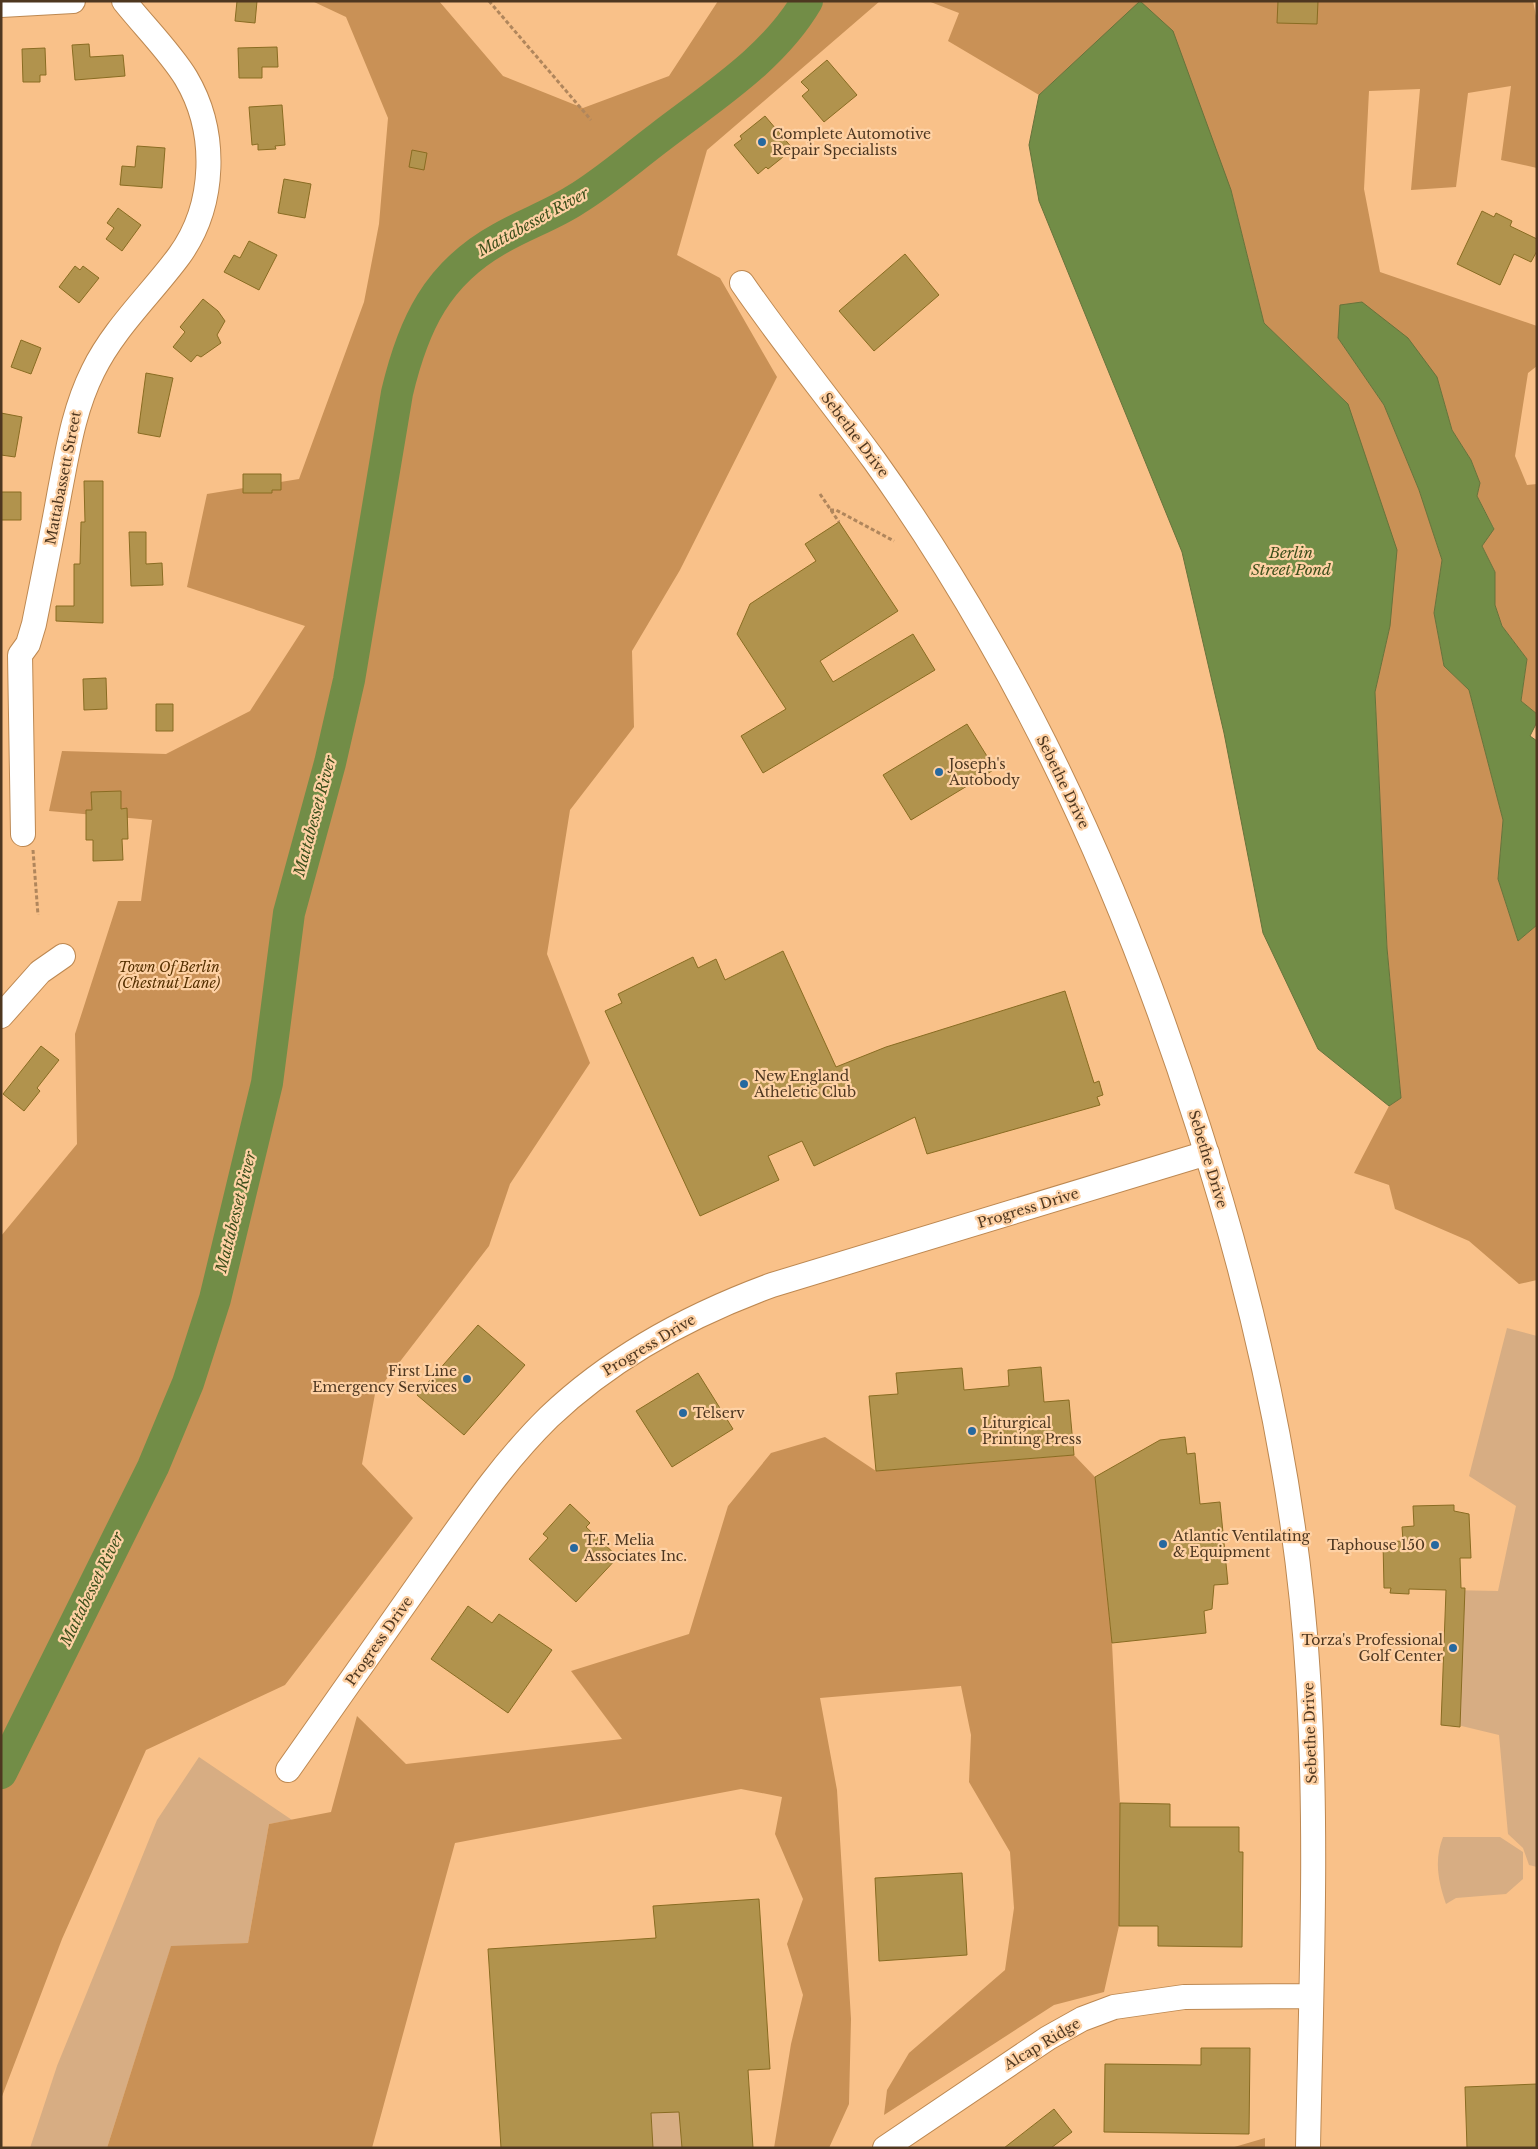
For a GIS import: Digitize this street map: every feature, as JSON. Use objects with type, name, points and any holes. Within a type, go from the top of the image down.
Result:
[{"type":"street","points":[[1,5],[73,1]]},
{"type":"street","name":"Mattabassett Street","points":[[28,838],[11,657],[28,644],[34,624],[76,411],[94,369],[126,322],[179,256],[194,228],[207,190],[209,170],[208,145],[196,98],[186,77],[124,1]]},
{"type":"street","name":"Sebethe Drive","points":[[742,283],[777,334],[855,435],[913,515],[976,617],[1030,715],[1073,800],[1140,955],[1176,1054],[1207,1153],[1234,1246],[1257,1337],[1289,1503],[1308,1672],[1312,1759],[1313,1917],[1308,2148]]},
{"type":"street","points":[[1,1016],[40,972],[63,956]]},
{"type":"street","name":"Progress Drive","points":[[288,1770],[481,1495],[549,1417],[591,1382],[634,1351],[678,1324],[717,1306],[772,1285],[1207,1153]]},
{"type":"street","name":"Alcap Ridge","points":[[885,2148],[1048,2038],[1082,2019],[1114,2007],[1184,1997],[1311,1996]]},
{"type":"path","points":[[489,1],[591,120]]},
{"type":"path","points":[[820,494],[839,522]]},
{"type":"path","points":[[830,510],[836,510],[894,541]]},
{"type":"path","points":[[28,838],[38,914]]},
{"type":"shaded area","points":[[1507,1328],[1537,1336],[1537,1867],[1529,1865],[1523,1848],[1508,1834],[1499,1735],[1445,1722],[1448,1590],[1498,1591],[1516,1506],[1469,1476]]},
{"type":"shaded area","points":[[199,1757],[292,1820],[269,1824],[248,1943],[171,1947],[107,2148],[30,2148],[57,2066],[157,1820]]},
{"type":"shaded area","points":[[1443,1837],[1500,1837],[1523,1852],[1523,1879],[1506,1894],[1456,1898],[1446,1904],[1438,1870],[1440,1846]]},
{"type":"shaded area","points":[[678,2088],[682,2148],[653,2148],[651,2113]]},
{"type":"green space","name":"Town Of Berlin (Chestnut Lane)","points":[[312,1],[439,1],[503,76],[583,108],[669,76],[718,1],[880,1],[707,150],[677,255],[720,278],[777,377],[680,570],[632,651],[634,727],[570,810],[547,954],[590,1063],[510,1184],[489,1246],[375,1394],[362,1464],[413,1518],[285,1685],[146,1750],[62,1939],[1,2099],[1,1236],[77,1144],[75,1034],[118,901],[141,901],[152,820],[49,811],[62,751],[166,754],[250,711],[305,626],[187,587],[207,494],[299,479],[364,302],[379,224],[388,118],[346,17]]},
{"type":"green space","points":[[928,1],[1533,1],[1537,21],[1537,168],[1501,160],[1511,86],[1468,93],[1456,187],[1411,190],[1420,89],[1369,91],[1364,189],[1380,272],[1537,326],[1537,366],[1528,373],[1515,456],[1527,485],[1537,484],[1537,714],[1521,701],[1527,659],[1502,626],[1495,605],[1495,572],[1482,546],[1494,528],[1477,496],[1480,483],[1471,460],[1452,430],[1437,377],[1338,338],[1384,405],[1419,490],[1442,560],[1434,613],[1444,666],[1469,690],[1503,820],[1498,879],[1518,941],[1537,925],[1537,1280],[1519,1284],[1469,1241],[1395,1209],[1389,1185],[1354,1173],[1389,1106],[1401,1098],[1387,948],[1375,692],[1390,626],[1348,404],[1264,323],[1231,190],[1140,2],[1039,95],[948,41],[959,13]]},
{"type":"green space","points":[[825,1437],[876,1471],[1074,1455],[1095,1477],[1112,1643],[1120,1803],[1119,1926],[1104,1992],[1054,2005],[884,2115],[887,2090],[909,2053],[1005,1970],[1014,1908],[1010,1852],[969,1782],[971,1735],[961,1686],[820,1698],[837,1790],[851,2019],[849,2104],[829,2148],[774,2148],[791,2044],[803,1995],[787,1944],[803,1899],[775,1834],[782,1797],[741,1789],[455,1843],[372,2148],[107,2148],[171,1946],[248,1943],[269,1824],[331,1812],[357,1716],[406,1764],[622,1739],[571,1671],[689,1634],[728,1506],[771,1453]]},
{"type":"green space","points":[[1265,2138],[1265,2148],[1231,2148]]},
{"type":"water","name":"Berlin Street Pond","points":[[1140,1],[1173,31],[1231,190],[1264,323],[1348,404],[1397,550],[1390,626],[1375,692],[1387,948],[1401,1098],[1389,1106],[1318,1049],[1263,933],[1224,733],[1182,552],[1039,201],[1029,145],[1039,95]]},
{"type":"water","points":[[1362,302],[1408,338],[1437,377],[1452,430],[1471,460],[1480,483],[1477,496],[1494,529],[1482,546],[1495,572],[1495,605],[1502,626],[1527,659],[1521,701],[1537,714],[1537,722],[1530,736],[1537,741],[1537,925],[1518,941],[1498,879],[1503,820],[1469,690],[1444,666],[1434,613],[1442,560],[1419,490],[1384,405],[1338,338],[1340,305]]},
{"type":"building","points":[[237,1],[257,1],[255,23],[235,21]]},
{"type":"building","points":[[1278,1],[1318,1],[1317,24],[1277,23]]},
{"type":"building","points":[[89,44],[90,57],[123,55],[125,76],[75,80],[72,45]]},
{"type":"building","points":[[277,47],[278,67],[262,67],[262,78],[239,78],[238,48]]},
{"type":"building","points":[[45,48],[46,75],[40,75],[40,82],[23,82],[22,49]]},
{"type":"building","points":[[827,60],[857,95],[824,122],[802,96],[809,90],[801,82]]},
{"type":"building","points":[[282,105],[285,145],[275,146],[276,149],[258,150],[258,144],[252,145],[249,107]]},
{"type":"building","name":"Complete Automotive Repair Specialists","points":[[765,116],[793,149],[768,169],[766,167],[758,174],[734,145],[742,139],[740,136]]},
{"type":"building","points":[[137,146],[165,148],[162,188],[120,185],[122,166],[135,167]]},
{"type":"building","points":[[412,150],[427,153],[424,170],[409,167]]},
{"type":"building","points":[[284,179],[311,184],[305,218],[278,213]]},
{"type":"building","points":[[118,208],[141,225],[122,251],[106,239],[114,228],[107,223]]},
{"type":"building","points":[[1482,211],[1494,217],[1496,213],[1512,221],[1510,226],[1537,239],[1537,251],[1531,262],[1514,254],[1500,285],[1457,264]]},
{"type":"building","points":[[249,241],[277,255],[259,290],[224,272],[234,255],[240,258]]},
{"type":"building","points":[[905,254],[939,295],[874,351],[839,311]]},
{"type":"building","points":[[75,266],[80,270],[83,266],[99,278],[79,303],[59,287]]},
{"type":"building","points":[[203,299],[218,311],[225,321],[217,335],[221,343],[201,357],[197,355],[191,362],[173,347],[185,332],[180,327]]},
{"type":"building","points":[[21,340],[41,348],[31,374],[11,367]]},
{"type":"building","points":[[146,373],[173,378],[160,437],[138,433]]},
{"type":"building","points":[[1,413],[22,417],[15,457],[1,455]]},
{"type":"building","points":[[243,474],[281,474],[281,490],[272,490],[272,493],[243,493]]},
{"type":"building","points":[[84,481],[103,481],[103,623],[56,621],[56,606],[74,606],[74,564],[80,564],[81,522],[85,522]]},
{"type":"building","points":[[1,492],[21,492],[21,520],[1,520]]},
{"type":"building","points":[[839,522],[898,611],[820,661],[833,682],[913,634],[935,670],[763,773],[741,736],[786,709],[737,634],[750,604],[816,561],[805,544]]},
{"type":"building","points":[[129,532],[146,532],[146,564],[162,563],[163,585],[131,586]]},
{"type":"building","points":[[106,678],[107,709],[84,710],[83,679]]},
{"type":"building","points":[[156,704],[173,704],[173,731],[156,731]]},
{"type":"building","name":"Joseph's Autobody","points":[[967,724],[995,769],[911,820],[883,775]]},
{"type":"building","points":[[121,791],[121,809],[127,808],[128,839],[122,839],[123,860],[93,861],[93,840],[86,840],[86,810],[92,810],[91,792]]},
{"type":"building","points":[[783,951],[836,1067],[886,1047],[1065,991],[1094,1083],[1099,1081],[1103,1095],[1097,1097],[1100,1105],[927,1154],[915,1117],[814,1166],[802,1141],[768,1156],[779,1180],[700,1216],[605,1011],[622,1003],[618,994],[693,957],[698,968],[716,959],[725,980]]},
{"type":"building","points":[[41,1046],[59,1060],[37,1088],[40,1091],[24,1111],[3,1094]]},
{"type":"building","points":[[478,1325],[525,1365],[464,1435],[417,1395]]},
{"type":"building","name":"Liturgical Printing Press","points":[[1041,1367],[1044,1402],[1069,1400],[1074,1455],[876,1471],[869,1396],[898,1394],[896,1373],[962,1368],[964,1390],[1009,1386],[1008,1370]]},
{"type":"building","points":[[698,1373],[733,1429],[672,1467],[636,1411]]},
{"type":"building","name":"Atlantic Ventilating & Equipment","points":[[1185,1437],[1187,1454],[1195,1453],[1200,1504],[1220,1502],[1228,1584],[1214,1585],[1212,1609],[1204,1611],[1206,1633],[1112,1643],[1095,1477],[1160,1440]]},
{"type":"building","name":"T.F. Melia Associates Inc.","points":[[570,1504],[590,1523],[586,1527],[618,1557],[576,1602],[529,1559],[548,1538],[543,1534]]},
{"type":"building","points":[[1454,1505],[1454,1511],[1469,1514],[1471,1558],[1460,1558],[1461,1588],[1465,1588],[1460,1727],[1441,1725],[1446,1590],[1409,1589],[1409,1594],[1390,1593],[1391,1588],[1384,1588],[1383,1542],[1403,1541],[1402,1527],[1414,1526],[1413,1506]]},
{"type":"building","points":[[468,1606],[492,1623],[499,1614],[552,1650],[508,1713],[431,1659]]},
{"type":"building","points":[[1120,1803],[1170,1804],[1170,1827],[1239,1827],[1239,1852],[1243,1852],[1242,1947],[1158,1946],[1158,1926],[1119,1926]]},
{"type":"building","points":[[962,1873],[967,1955],[879,1961],[875,1878]]},
{"type":"building","points":[[759,1899],[770,2069],[748,2070],[753,2148],[682,2148],[679,2112],[651,2113],[653,2148],[501,2148],[488,1949],[656,1938],[653,1906]]},
{"type":"building","points":[[1201,2048],[1250,2048],[1249,2134],[1104,2132],[1105,2064],[1201,2065]]},
{"type":"building","points":[[1537,2084],[1537,2148],[1467,2148],[1465,2087]]},
{"type":"building","points":[[1054,2109],[1072,2132],[1051,2148],[1004,2148]]},
{"type":"waterway","name":"Mattabesset River","points":[[1,1773],[153,1467],[188,1383],[215,1299],[267,1083],[289,913],[330,763],[349,680],[397,393],[403,368],[420,323],[444,284],[460,267],[501,238],[566,205],[608,178],[760,59],[793,22],[807,1]]},
{"type":"place","name":"Complete Automotive Repair Specialists","points":[[762,142]]},
{"type":"place","name":"Joseph's Autobody","points":[[939,772]]},
{"type":"place","name":"New England Atheletic Club","points":[[744,1084]]},
{"type":"place","name":"First Line Emergency Services","points":[[467,1379]]},
{"type":"place","name":"Telserv","points":[[683,1413]]},
{"type":"place","name":"Liturgical Printing Press","points":[[972,1431]]},
{"type":"place","name":"Atlantic Ventilating & Equipment","points":[[1163,1544]]},
{"type":"place","name":"Taphouse 150","points":[[1435,1545]]},
{"type":"place","name":"T.F. Melia Associates Inc.","points":[[574,1548]]},
{"type":"place","name":"Torza's Professional Golf Center","points":[[1453,1648]]}]
